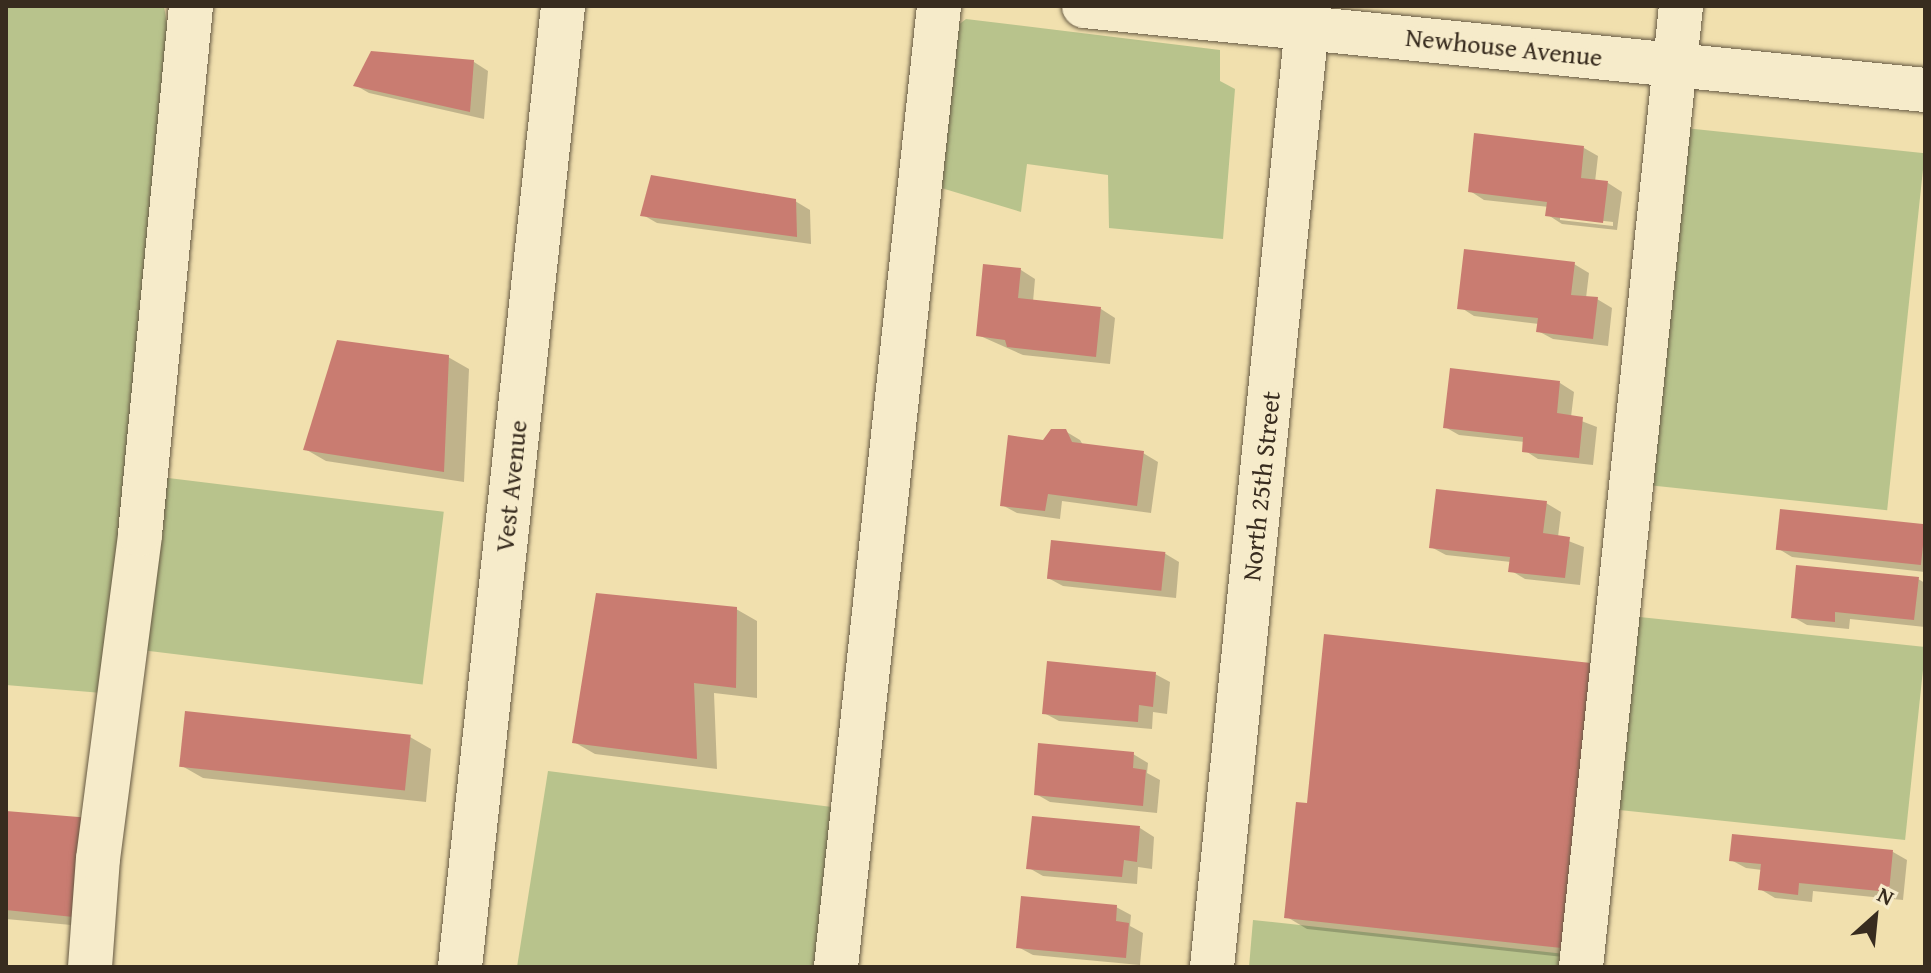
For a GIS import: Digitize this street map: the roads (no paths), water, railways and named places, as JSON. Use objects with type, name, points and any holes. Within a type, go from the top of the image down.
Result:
[{"type":"street","points":[[90,967],[98,859],[140,534],[191,6]]},
{"type":"street","name":"Vest Avenue","points":[[460,967],[563,6]]},
{"type":"street","points":[[836,967],[939,6]]},
{"type":"street","name":"Newhouse Avenue","points":[[1084,6],[1308,17],[1675,64],[1925,90]]},
{"type":"street","points":[[1581,967],[1681,6]]},
{"type":"street","name":"North 25th Street","points":[[1212,967],[1308,17]]}]
